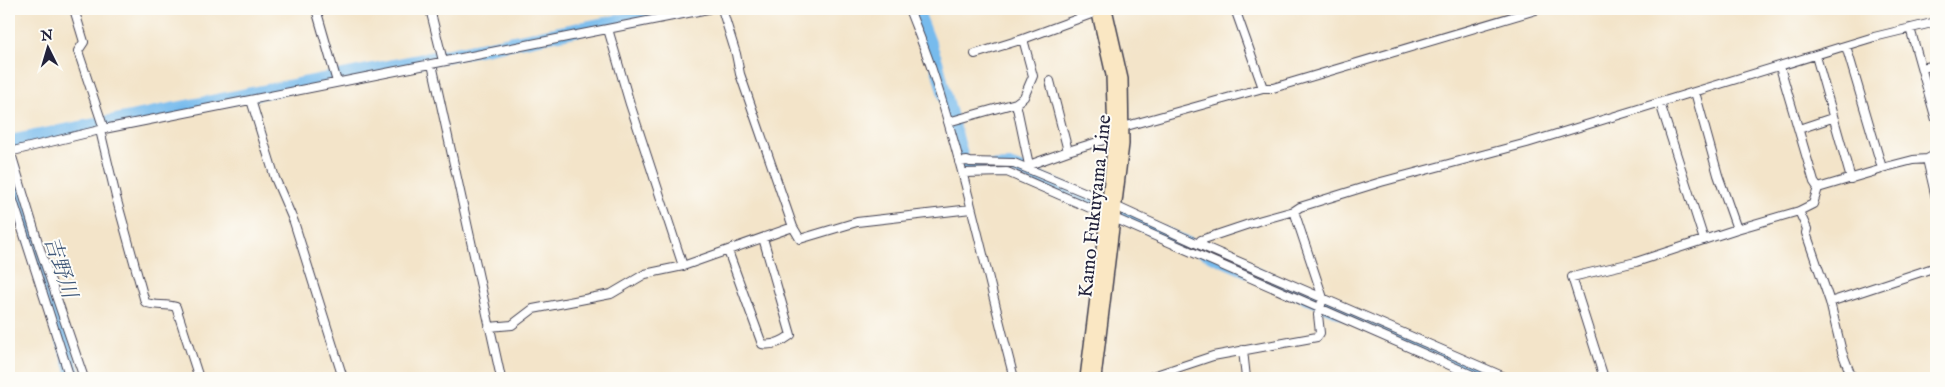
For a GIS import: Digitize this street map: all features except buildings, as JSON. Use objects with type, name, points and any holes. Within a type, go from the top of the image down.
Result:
[{"type":"main road","name":"Kamo Fukuyama Line","points":[[1086,378],[1111,210],[1123,144],[1122,79],[1102,10]]},
{"type":"main road","name":"Kamo Fukuyama Line","points":[[1095,378],[1111,210],[1114,138],[1112,75],[1102,10]]},
{"type":"street","points":[[74,9],[84,42],[78,51],[102,126],[116,197],[146,302],[176,307],[200,378]]},
{"type":"street","points":[[316,9],[336,78]]},
{"type":"street","points":[[430,9],[443,62]]},
{"type":"street","points":[[84,378],[9,150],[102,126],[251,100],[336,78],[443,62],[708,9]]},
{"type":"street","points":[[722,9],[740,74],[794,227],[800,239],[857,222],[971,209]]},
{"type":"street","points":[[909,9],[933,71],[962,161],[971,209],[1014,378]]},
{"type":"street","points":[[1234,9],[1263,88]]},
{"type":"street","points":[[963,173],[1025,171],[1068,151],[1114,138],[1123,127],[1263,88],[1273,88],[1539,9]]},
{"type":"street","points":[[975,54],[1102,10]]},
{"type":"street","points":[[1198,244],[1201,240],[1381,182],[1528,142],[1846,46],[1936,22]]},
{"type":"street","points":[[1910,28],[1936,120]]},
{"type":"street","points":[[608,29],[630,104],[683,266]]},
{"type":"street","points":[[950,122],[1016,103],[1024,97],[1033,76],[1022,39]]},
{"type":"street","points":[[1846,46],[1882,168]]},
{"type":"street","points":[[1816,56],[1832,118],[1851,179]]},
{"type":"street","points":[[432,64],[502,378]]},
{"type":"street","points":[[1922,68],[1936,65]]},
{"type":"street","points":[[1780,67],[1814,182],[1818,188]]},
{"type":"street","points":[[1050,80],[1068,151]]},
{"type":"street","points":[[1694,92],[1718,175],[1737,229]]},
{"type":"street","points":[[251,100],[275,178],[294,222],[343,378]]},
{"type":"street","points":[[1016,103],[1025,171]]},
{"type":"street","points":[[1660,103],[1704,240]]},
{"type":"street","points":[[1799,129],[1832,118]]},
{"type":"street","points":[[1818,188],[1882,168],[1913,160],[1926,159],[1936,154]]},
{"type":"street","points":[[1926,159],[1936,198]]},
{"type":"street","points":[[962,161],[1014,163],[1025,171],[1321,303],[1507,378]]},
{"type":"street","points":[[1025,171],[1111,210],[1198,244],[1479,378]]},
{"type":"street","points":[[9,188],[70,378]]},
{"type":"street","points":[[1604,378],[1572,277],[1636,262],[1799,211],[1813,204],[1818,188]]},
{"type":"street","points":[[1146,378],[1213,356],[1316,337],[1320,333],[1318,315],[1321,303],[1294,211]]},
{"type":"street","points":[[1799,211],[1807,229],[1806,233],[1830,302],[1842,352],[1852,378]]},
{"type":"street","points":[[490,327],[512,325],[533,308],[611,294],[645,274],[683,266],[794,227]]},
{"type":"street","points":[[728,251],[762,344],[784,341],[791,335],[763,238]]},
{"type":"street","points":[[1830,302],[1936,268]]},
{"type":"street","points":[[1243,350],[1246,378]]},
{"type":"waterway","points":[[9,142],[681,9]]},
{"type":"waterway","points":[[916,9],[936,61],[964,166],[970,168],[1012,167],[1020,170],[1490,378]]},
{"type":"waterway","name":"吉野川","points":[[9,168],[75,378]]}]
